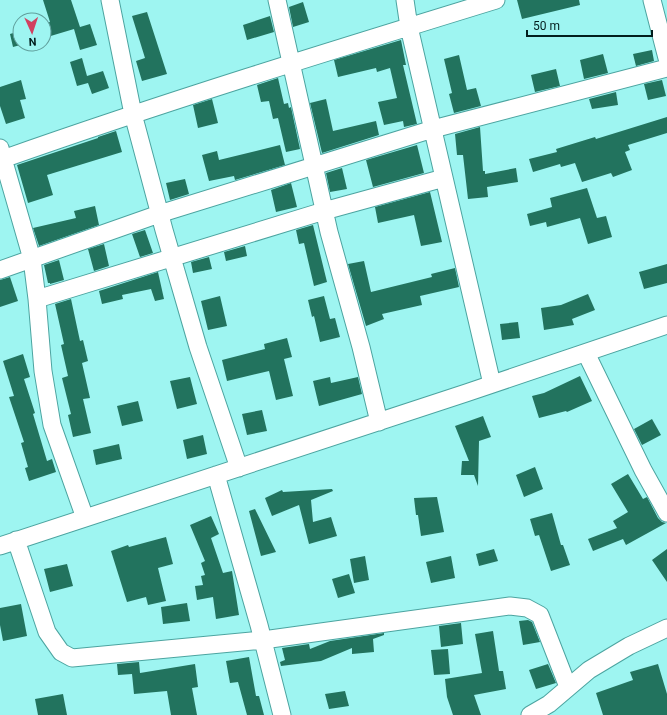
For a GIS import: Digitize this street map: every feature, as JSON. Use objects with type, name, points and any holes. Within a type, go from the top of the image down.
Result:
[{"type":"street","points":[[110,0],[133,114],[159,214],[198,347],[239,468]]},
{"type":"street","points":[[277,0],[324,211],[361,347],[379,422]]},
{"type":"street","points":[[405,0],[409,26],[492,384]]},
{"type":"street","points":[[85,518],[52,425],[43,371],[32,259],[1,156],[290,63],[496,0]]},
{"type":"street","points":[[652,0],[667,58]]},
{"type":"street","points":[[0,270],[159,214],[433,129],[667,68]]},
{"type":"street","points":[[37,299],[171,256],[324,211],[444,178]]},
{"type":"street","points":[[0,546],[379,422],[667,325]]},
{"type":"street","points":[[586,353],[643,470],[667,513]]},
{"type":"street","points":[[216,475],[263,640],[282,715]]},
{"type":"street","points":[[16,540],[47,632],[61,652],[72,658],[263,640],[510,606],[527,608],[540,615],[568,687]]},
{"type":"street","points":[[530,715],[549,704],[589,670],[629,646],[667,628]]},
{"type":"building","points":[[43,0],[71,0],[80,27],[90,24],[97,45],[80,50],[74,29],[52,36],[52,12],[47,12]]},
{"type":"building","points":[[517,0],[579,0],[580,5],[522,19]]},
{"type":"building","points":[[303,2],[309,22],[293,27],[289,7]]},
{"type":"building","points":[[147,12],[167,74],[142,81],[136,61],[145,58],[132,16]]},
{"type":"building","points":[[270,16],[274,32],[247,40],[243,25]]},
{"type":"building","points":[[401,40],[406,65],[403,65],[417,124],[404,127],[403,121],[384,125],[378,102],[397,98],[390,68],[377,72],[376,68],[338,77],[334,60]]},
{"type":"building","points":[[652,50],[654,61],[636,66],[633,54]]},
{"type":"building","points":[[603,54],[608,73],[584,79],[580,60]]},
{"type":"building","points":[[459,55],[467,90],[476,88],[481,106],[454,113],[449,94],[452,93],[444,59]]},
{"type":"building","points":[[82,58],[87,76],[103,71],[109,88],[92,94],[88,83],[77,86],[70,62]]},
{"type":"building","points":[[556,69],[560,86],[535,92],[531,75]]},
{"type":"building","points":[[278,78],[284,104],[288,103],[289,108],[291,107],[300,149],[286,152],[278,118],[273,119],[269,101],[261,102],[257,85]]},
{"type":"building","points":[[21,80],[26,99],[20,100],[25,118],[6,124],[0,106],[0,87]]},
{"type":"building","points":[[662,80],[666,96],[648,100],[644,84]]},
{"type":"building","points":[[616,92],[618,105],[592,109],[589,99]]},
{"type":"building","points":[[212,99],[218,123],[198,128],[193,105]]},
{"type":"building","points":[[326,99],[333,131],[376,121],[379,135],[322,153],[310,103]]},
{"type":"building","points":[[667,117],[667,133],[628,145],[630,150],[625,152],[632,170],[613,177],[611,173],[582,182],[575,163],[561,167],[560,164],[533,172],[529,159],[557,152],[556,149],[595,137],[596,139]]},
{"type":"building","points":[[480,127],[483,171],[485,171],[485,174],[516,168],[518,182],[487,187],[488,197],[468,199],[463,155],[457,155],[455,134]]},
{"type":"building","points":[[116,131],[122,152],[47,175],[53,195],[28,203],[17,165]]},
{"type":"building","points":[[280,145],[285,165],[235,180],[234,176],[209,181],[202,155],[217,151],[219,160]]},
{"type":"building","points":[[417,145],[424,173],[373,187],[366,160]]},
{"type":"building","points":[[342,168],[347,189],[330,192],[326,173]]},
{"type":"building","points":[[185,179],[189,194],[170,200],[166,183]]},
{"type":"building","points":[[291,183],[297,207],[276,212],[271,190]]},
{"type":"building","points":[[587,188],[597,218],[606,216],[612,237],[588,244],[580,218],[547,227],[546,222],[530,226],[527,214],[552,207],[550,198]]},
{"type":"building","points":[[430,192],[442,242],[421,246],[414,215],[378,223],[375,207]]},
{"type":"building","points":[[95,206],[99,225],[39,246],[33,228],[76,218],[74,211]]},
{"type":"building","points":[[313,225],[327,282],[314,286],[304,243],[299,244],[296,230]]},
{"type":"building","points":[[145,230],[153,253],[140,257],[132,234]]},
{"type":"building","points":[[104,244],[109,266],[94,271],[88,249]]},
{"type":"building","points":[[245,246],[247,256],[226,261],[224,252]]},
{"type":"building","points":[[209,257],[212,269],[193,273],[191,262]]},
{"type":"building","points":[[59,260],[64,280],[50,284],[48,283],[44,265]]},
{"type":"building","points":[[364,261],[371,292],[432,277],[431,274],[455,268],[459,287],[420,296],[422,305],[382,314],[384,319],[366,326],[348,264]]},
{"type":"building","points":[[667,264],[667,283],[644,289],[639,272]]},
{"type":"building","points":[[158,272],[164,299],[155,301],[151,289],[122,295],[123,299],[102,304],[99,291]]},
{"type":"building","points":[[10,277],[18,301],[0,307],[0,280]]},
{"type":"building","points":[[588,294],[595,310],[572,319],[574,325],[544,330],[541,308],[561,305]]},
{"type":"building","points":[[220,296],[227,326],[208,330],[201,301]]},
{"type":"building","points":[[324,296],[330,319],[335,318],[340,337],[320,342],[314,316],[312,317],[308,300]]},
{"type":"building","points":[[71,299],[80,341],[83,340],[88,361],[82,363],[90,398],[83,399],[91,433],[73,437],[68,415],[71,414],[62,378],[68,376],[61,345],[64,344],[55,304]]},
{"type":"building","points":[[518,322],[520,338],[502,340],[500,324]]},
{"type":"building","points":[[287,338],[292,357],[284,359],[293,396],[276,400],[269,371],[227,381],[222,360],[265,349],[264,344]]},
{"type":"building","points":[[23,354],[30,377],[24,379],[35,413],[33,414],[47,461],[52,459],[56,472],[29,481],[25,468],[28,467],[21,443],[24,442],[9,397],[14,396],[3,361]]},
{"type":"building","points":[[580,376],[592,401],[567,412],[539,418],[532,396],[544,393]]},
{"type":"building","points":[[190,377],[197,404],[177,409],[170,381]]},
{"type":"building","points":[[330,377],[331,383],[358,377],[362,394],[319,406],[313,381]]},
{"type":"building","points":[[138,401],[143,421],[122,426],[117,406]]},
{"type":"building","points":[[262,410],[267,431],[247,435],[242,414]]},
{"type":"building","points":[[483,416],[491,437],[479,441],[478,486],[474,475],[461,475],[462,461],[469,461],[455,426]]},
{"type":"building","points":[[652,419],[661,435],[642,445],[634,429]]},
{"type":"building","points":[[203,435],[207,454],[187,459],[183,440]]},
{"type":"building","points":[[119,444],[122,459],[96,465],[93,450]]},
{"type":"building","points":[[535,467],[543,489],[524,497],[516,475]]},
{"type":"building","points":[[628,474],[643,499],[647,497],[658,518],[662,522],[666,523],[626,545],[623,539],[593,551],[588,539],[617,528],[613,521],[628,512],[611,484]]},
{"type":"building","points":[[332,489],[333,491],[311,500],[313,522],[331,517],[337,536],[309,544],[299,505],[272,516],[265,498],[282,490],[283,492]]},
{"type":"building","points":[[437,497],[444,532],[421,536],[414,498]]},
{"type":"building","points":[[255,509],[276,552],[261,556],[249,511]]},
{"type":"building","points":[[552,513],[561,545],[563,545],[570,565],[551,571],[539,535],[535,536],[530,519]]},
{"type":"building","points":[[211,516],[219,534],[211,538],[223,573],[232,571],[239,615],[216,619],[213,597],[197,600],[195,586],[203,585],[201,576],[205,575],[201,563],[205,561],[190,525]]},
{"type":"building","points":[[166,537],[173,564],[158,568],[166,601],[148,605],[146,597],[127,602],[111,551],[128,545],[129,547]]},
{"type":"building","points":[[494,549],[498,561],[479,566],[476,554]]},
{"type":"building","points":[[667,549],[667,582],[652,560]]},
{"type":"building","points":[[365,556],[369,580],[354,583],[350,559]]},
{"type":"building","points":[[451,556],[455,578],[431,583],[426,562]]},
{"type":"building","points":[[67,564],[73,586],[50,592],[44,569]]},
{"type":"building","points":[[349,574],[355,593],[338,598],[332,579]]},
{"type":"building","points":[[187,603],[190,621],[163,624],[161,607]]},
{"type":"building","points":[[21,604],[27,636],[3,641],[0,625],[0,608]]},
{"type":"building","points":[[528,620],[532,622],[540,642],[523,645],[519,621]]},
{"type":"building","points":[[461,623],[463,644],[441,647],[439,626]]},
{"type":"building","points":[[493,631],[499,671],[503,671],[506,689],[474,695],[481,715],[453,715],[447,697],[445,679],[482,673],[475,634]]},
{"type":"building","points":[[384,633],[384,635],[373,639],[374,652],[352,654],[352,648],[321,661],[281,666],[280,662],[285,660],[282,648],[309,644],[310,649],[330,641]]},
{"type":"building","points":[[448,649],[450,674],[434,675],[431,650]]},
{"type":"building","points":[[249,657],[256,696],[259,696],[264,715],[247,715],[238,682],[230,683],[226,661]]},
{"type":"building","points":[[139,662],[140,673],[195,664],[198,687],[192,688],[197,715],[171,715],[167,691],[134,694],[132,674],[118,675],[117,664]]},
{"type":"building","points":[[548,664],[556,683],[536,689],[529,670]]},
{"type":"building","points":[[658,664],[667,694],[667,715],[603,715],[596,693],[633,680],[630,672]]},
{"type":"building","points":[[345,691],[349,706],[329,709],[325,694]]},
{"type":"building","points":[[63,694],[67,715],[38,715],[35,699]]}]
